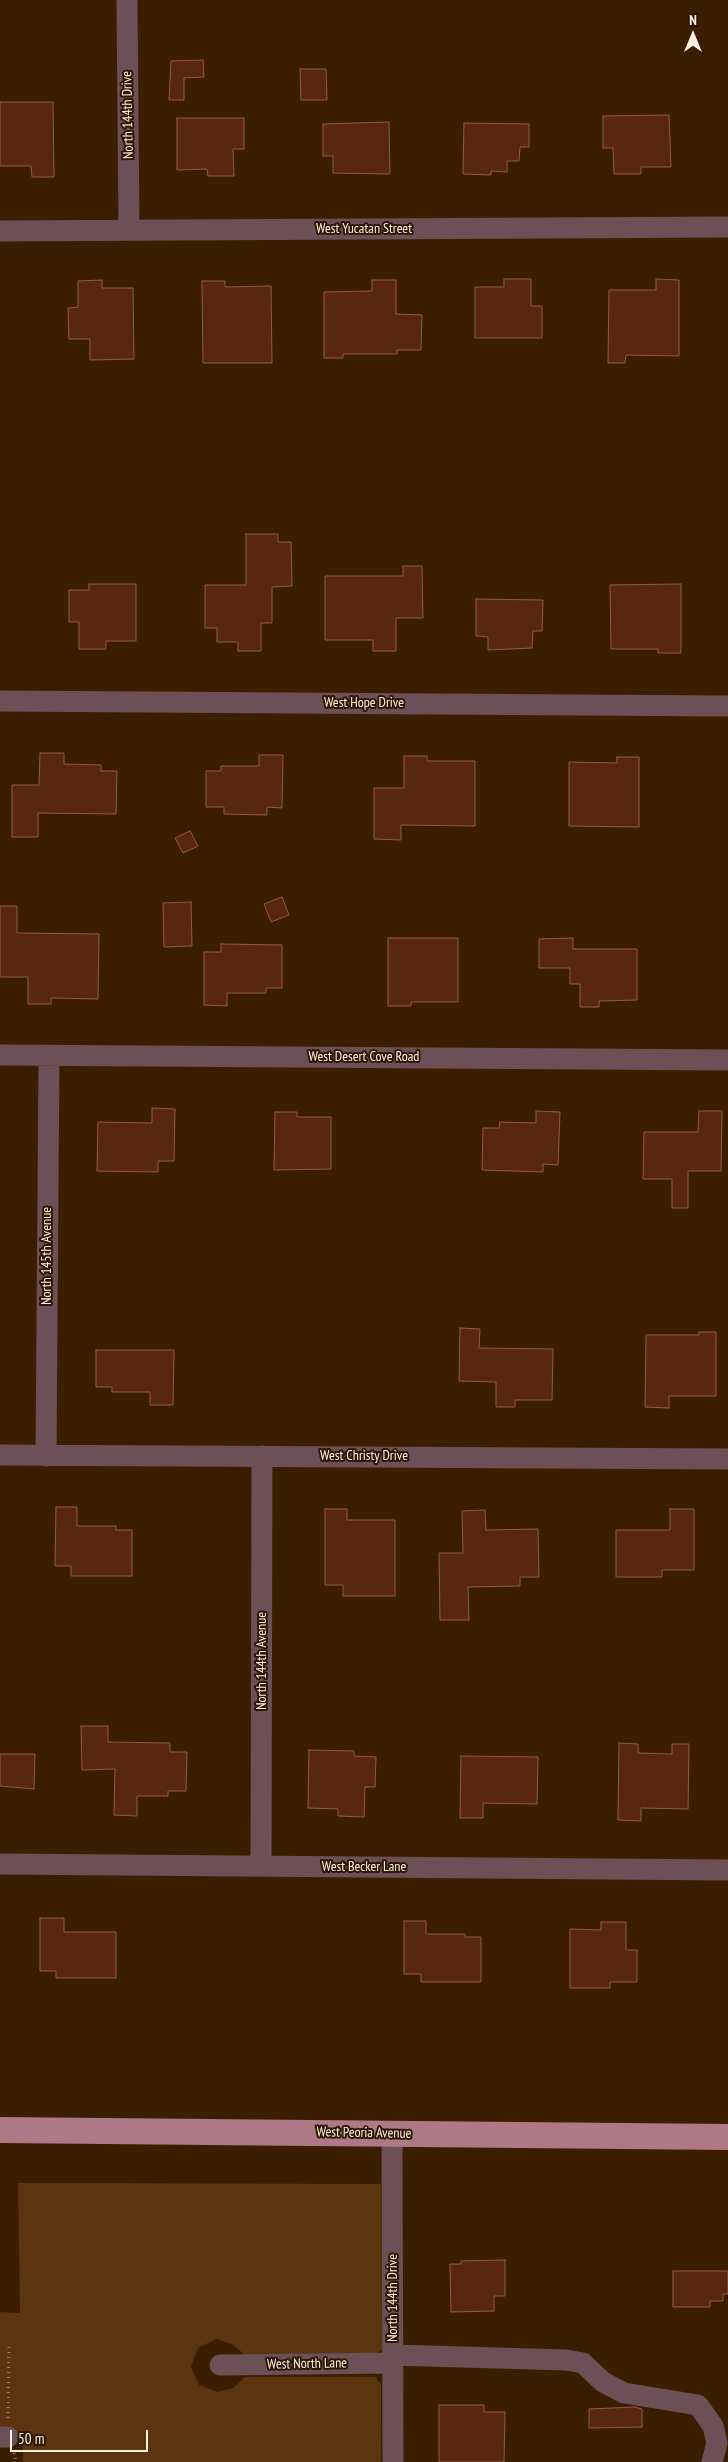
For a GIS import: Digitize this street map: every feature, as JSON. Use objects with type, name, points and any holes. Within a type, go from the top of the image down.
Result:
[{"type":"main road","name":"West Peoria Avenue","points":[[0,2130],[728,2137]]},
{"type":"street","name":"North 144th Drive","points":[[127,0],[129,230]]},
{"type":"street","name":"West Yucatan Street","points":[[0,231],[728,227]]},
{"type":"street","name":"West Hope Drive","points":[[0,701],[728,706]]},
{"type":"street","name":"West Desert Cove Road","points":[[0,1055],[728,1060]]},
{"type":"street","name":"North 145th Avenue","points":[[46,1456],[49,1056]]},
{"type":"street","name":"West Christy Drive","points":[[0,1455],[728,1459]]},
{"type":"street","name":"North 144th Avenue","points":[[261,1866],[262,1456]]},
{"type":"street","name":"West Becker Lane","points":[[0,1864],[728,1870]]},
{"type":"street","name":"North 144th Drive","points":[[392,2134],[393,2462]]},
{"type":"street","name":"West North Lane","points":[[220,2365],[393,2359],[566,2360],[583,2363],[603,2382],[624,2393],[698,2405],[714,2426],[717,2443],[712,2462]]},
{"type":"path","points":[[9,2347],[4,2437],[16,2462]]},
{"type":"shaded area","points":[[18,2183],[381,2184],[382,2350],[375,2355],[245,2355],[232,2344],[216,2339],[198,2348],[191,2367],[199,2385],[218,2392],[233,2388],[245,2377],[375,2377],[381,2384],[381,2462],[23,2462],[23,2434],[0,2434],[0,2312],[20,2313]]},
{"type":"building","points":[[203,60],[204,77],[184,78],[184,100],[169,100],[171,61]]},
{"type":"building","points":[[300,69],[326,69],[327,100],[301,100]]},
{"type":"building","points":[[0,102],[53,102],[54,177],[32,177],[31,166],[0,166]]},
{"type":"building","points":[[669,115],[671,167],[641,167],[641,174],[614,174],[613,148],[603,148],[603,116]]},
{"type":"building","points":[[177,118],[244,118],[244,149],[233,149],[234,176],[208,176],[207,169],[177,170]]},
{"type":"building","points":[[389,122],[390,174],[333,173],[333,156],[323,156],[323,124]]},
{"type":"building","points":[[464,123],[529,124],[529,147],[520,147],[519,161],[507,161],[507,172],[491,171],[491,175],[463,174]]},
{"type":"building","points":[[504,279],[531,279],[531,306],[542,306],[542,338],[475,338],[475,287],[504,287]]},
{"type":"building","points":[[656,279],[679,280],[679,356],[626,355],[625,363],[608,363],[609,290],[656,290]]},
{"type":"building","points":[[102,280],[102,288],[133,288],[134,359],[90,360],[90,339],[69,339],[68,308],[78,307],[78,281]]},
{"type":"building","points":[[372,280],[396,280],[396,314],[422,315],[421,350],[397,350],[397,354],[343,354],[343,358],[324,358],[324,292],[372,291]]},
{"type":"building","points":[[202,281],[225,281],[225,287],[271,286],[272,363],[203,363]]},
{"type":"building","points":[[246,534],[278,534],[278,542],[291,542],[292,586],[272,587],[272,623],[261,623],[261,651],[238,651],[238,642],[217,642],[217,628],[205,628],[205,585],[246,585]]},
{"type":"building","points":[[403,566],[422,566],[423,618],[396,618],[396,651],[373,651],[373,640],[325,640],[325,576],[403,576]]},
{"type":"building","points":[[89,584],[136,584],[136,641],[106,641],[106,649],[79,649],[79,622],[69,622],[69,590],[89,590]]},
{"type":"building","points":[[681,584],[681,653],[658,653],[658,649],[611,649],[610,585]]},
{"type":"building","points":[[476,599],[543,600],[542,631],[533,631],[532,648],[488,650],[488,637],[476,636]]},
{"type":"building","points":[[40,753],[64,753],[64,764],[101,765],[101,771],[117,771],[116,814],[38,813],[38,837],[12,837],[12,785],[39,785]]},
{"type":"building","points":[[259,755],[283,755],[282,808],[267,807],[267,815],[224,814],[224,807],[206,807],[206,771],[221,771],[221,766],[259,766]]},
{"type":"building","points":[[404,756],[427,756],[427,761],[475,761],[475,826],[401,825],[401,840],[374,839],[374,788],[404,788]]},
{"type":"building","points":[[617,757],[639,757],[639,827],[569,826],[569,762],[617,763]]},
{"type":"building","points":[[190,831],[198,846],[183,853],[175,838]]},
{"type":"building","points":[[282,897],[289,915],[271,922],[264,904]]},
{"type":"building","points":[[191,902],[192,946],[164,947],[163,903]]},
{"type":"building","points":[[0,906],[17,906],[17,933],[99,934],[98,999],[51,998],[51,1004],[28,1004],[28,977],[0,977]]},
{"type":"building","points":[[388,938],[458,938],[458,1002],[411,1002],[411,1006],[388,1006]]},
{"type":"building","points":[[573,938],[573,949],[637,949],[637,1000],[599,1001],[599,1007],[580,1007],[580,984],[570,984],[570,968],[539,968],[539,939]]},
{"type":"building","points":[[221,944],[282,945],[282,988],[266,988],[266,993],[227,993],[227,1006],[204,1005],[204,952],[221,952]]},
{"type":"building","points":[[152,1108],[175,1109],[174,1161],[158,1161],[158,1172],[97,1171],[98,1122],[152,1123]]},
{"type":"building","points":[[536,1111],[560,1112],[558,1165],[543,1164],[543,1172],[482,1170],[483,1128],[499,1128],[500,1122],[536,1123]]},
{"type":"building","points":[[699,1111],[722,1111],[721,1171],[688,1171],[688,1208],[672,1208],[672,1179],[643,1179],[644,1132],[698,1132]]},
{"type":"building","points":[[275,1112],[297,1112],[297,1117],[331,1117],[331,1169],[274,1170]]},
{"type":"building","points":[[460,1328],[480,1329],[479,1348],[553,1349],[552,1400],[515,1400],[515,1407],[496,1407],[496,1382],[459,1381]]},
{"type":"building","points":[[699,1332],[716,1332],[716,1396],[669,1396],[669,1408],[645,1407],[646,1335],[699,1335]]},
{"type":"building","points":[[96,1350],[174,1350],[173,1405],[150,1405],[150,1392],[112,1392],[112,1387],[96,1387]]},
{"type":"building","points":[[56,1507],[77,1507],[77,1526],[116,1526],[116,1530],[132,1530],[132,1576],[71,1576],[71,1566],[55,1566]]},
{"type":"building","points":[[325,1509],[347,1509],[347,1520],[395,1520],[395,1596],[343,1596],[343,1585],[325,1585]]},
{"type":"building","points":[[670,1509],[694,1509],[694,1570],[662,1570],[662,1577],[616,1577],[616,1530],[670,1530]]},
{"type":"building","points":[[485,1510],[486,1530],[538,1529],[539,1577],[520,1577],[520,1586],[468,1587],[469,1620],[440,1620],[439,1553],[463,1553],[462,1511]]},
{"type":"building","points":[[81,1726],[108,1726],[108,1742],[170,1743],[170,1752],[187,1752],[186,1791],[168,1791],[168,1796],[137,1796],[137,1816],[114,1815],[115,1769],[82,1770]]},
{"type":"building","points":[[619,1743],[638,1744],[638,1753],[672,1754],[672,1744],[689,1744],[688,1809],[641,1808],[641,1821],[618,1820]]},
{"type":"building","points":[[309,1750],[354,1751],[354,1756],[376,1757],[375,1787],[365,1787],[364,1817],[338,1816],[338,1809],[308,1808]]},
{"type":"building","points":[[0,1754],[35,1754],[34,1789],[0,1786]]},
{"type":"building","points":[[461,1756],[538,1757],[537,1804],[483,1803],[483,1818],[460,1818]]},
{"type":"building","points":[[40,1918],[64,1918],[64,1932],[116,1932],[116,1978],[56,1978],[56,1971],[40,1971]]},
{"type":"building","points":[[404,1921],[426,1921],[426,1934],[465,1934],[465,1937],[481,1937],[481,1982],[421,1982],[421,1974],[404,1974]]},
{"type":"building","points":[[601,1922],[626,1922],[626,1950],[637,1950],[637,1982],[610,1982],[610,1988],[570,1988],[570,1929],[601,1930]]},
{"type":"building","points":[[505,2260],[505,2296],[494,2296],[494,2311],[451,2312],[450,2264],[461,2264],[461,2261]]},
{"type":"building","points":[[673,2271],[728,2271],[728,2294],[723,2294],[723,2301],[710,2301],[710,2307],[673,2307]]},
{"type":"building","points":[[439,2405],[484,2405],[484,2412],[505,2412],[504,2462],[439,2462]]},
{"type":"building","points":[[635,2407],[642,2409],[642,2427],[589,2428],[589,2409]]}]
